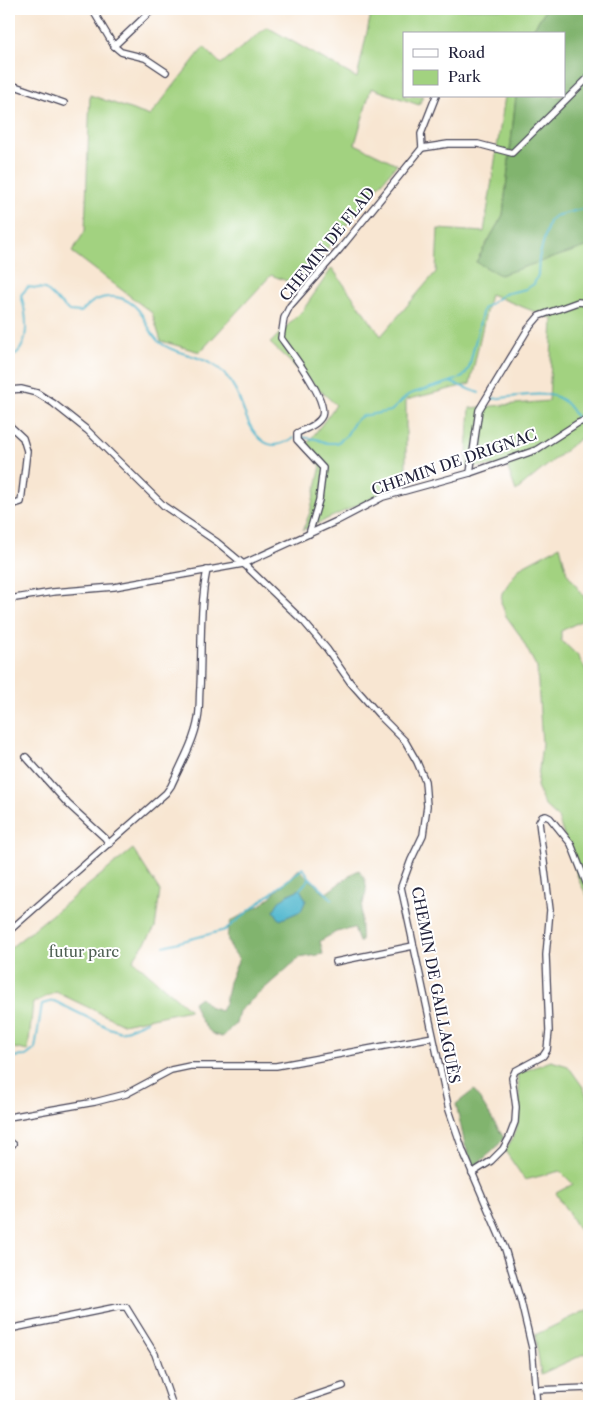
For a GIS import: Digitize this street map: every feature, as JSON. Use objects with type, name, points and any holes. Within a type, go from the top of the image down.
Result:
[{"type":"street","points":[[92,9],[114,46],[121,52],[145,58],[166,72]]},
{"type":"street","points":[[114,46],[153,9]]},
{"type":"street","points":[[435,98],[421,134],[422,148],[448,144],[478,144],[512,153],[589,77]]},
{"type":"street","points":[[9,84],[64,103]]},
{"type":"street","name":"CHEMIN DE FLAD","points":[[308,534],[319,500],[323,468],[296,440],[297,433],[318,422],[322,415],[323,407],[315,389],[281,338],[284,318],[290,306],[340,249],[422,148]]},
{"type":"street","points":[[470,473],[478,410],[511,355],[539,316],[578,302],[589,302]]},
{"type":"street","name":"CHEMIN DE GAILLAGUÈS","points":[[9,390],[21,389],[37,393],[52,403],[88,430],[164,506],[216,542],[243,564],[304,622],[327,649],[350,682],[405,741],[418,762],[425,781],[427,806],[423,835],[401,887],[449,1110],[462,1151],[505,1249],[516,1280],[532,1348],[537,1406]]},
{"type":"street","name":"CHEMIN DE DRIGNAC","points":[[9,599],[53,592],[114,587],[243,564],[383,497],[470,473],[536,450],[584,421]]},
{"type":"street","points":[[9,426],[24,438],[27,451],[22,502],[9,506]]},
{"type":"street","points":[[9,931],[166,793],[171,786],[199,718],[202,654],[201,614],[203,588],[207,570]]},
{"type":"street","points":[[26,757],[68,804],[109,844]]},
{"type":"street","points":[[472,1173],[491,1161],[503,1149],[509,1138],[515,1122],[516,1106],[512,1078],[515,1071],[543,1056],[547,1050],[549,1031],[546,955],[550,910],[539,822],[542,817],[550,818],[570,844],[589,890]]},
{"type":"street","points":[[336,962],[413,946]]},
{"type":"street","points":[[9,1117],[95,1102],[126,1094],[171,1070],[179,1068],[190,1066],[276,1066],[433,1037]]},
{"type":"street","points":[[9,1329],[126,1307],[155,1354],[173,1406]]},
{"type":"street","points":[[284,1406],[343,1386]]},
{"type":"street","points":[[535,1390],[589,1388]]},
{"type":"green space","points":[[372,9],[546,9],[531,32],[403,32],[403,98],[422,98],[419,105],[371,88],[355,144],[397,164],[297,285],[271,275],[200,352],[161,341],[152,313],[72,252],[85,231],[90,95],[150,116],[204,47],[221,64],[267,27],[357,78]]},
{"type":"green space","points":[[546,9],[589,9],[589,246],[500,275],[476,262],[503,215],[516,98],[566,98],[566,32],[531,32]]},
{"type":"green space","points":[[505,98],[516,98],[503,215],[476,262],[589,246],[589,431],[516,491],[507,466],[466,467],[470,408],[549,401],[553,319],[490,294],[470,384],[406,400],[406,483],[303,530],[310,512],[321,466],[305,447],[336,405],[270,343],[303,310],[332,268],[381,336],[436,272],[438,229],[484,232]]},
{"type":"green space","points":[[560,546],[567,573],[589,604],[589,617],[561,631],[561,640],[578,656],[589,675],[589,899],[580,883],[558,818],[544,805],[537,786],[542,744],[537,668],[519,634],[506,616],[501,602],[502,593],[519,568]]},
{"type":"green space","name":"futur parc","points":[[133,849],[160,891],[155,928],[133,960],[190,1010],[123,1024],[56,992],[33,1003],[28,1051],[9,1047],[9,949]]},
{"type":"green space","points":[[299,869],[325,894],[359,870],[366,882],[361,920],[361,942],[359,942],[354,928],[336,932],[320,941],[323,954],[299,958],[239,1011],[236,1024],[222,1037],[216,1035],[203,1024],[193,1002],[200,997],[211,1008],[221,1011],[225,1003],[229,982],[239,959],[228,941],[231,921],[264,903]]},
{"type":"green space","points":[[551,1061],[568,1066],[583,1087],[589,1101],[589,1234],[583,1237],[556,1193],[573,1184],[560,1171],[525,1180],[505,1151],[518,1123],[520,1105],[517,1074]]},
{"type":"green space","points":[[474,1090],[504,1138],[495,1149],[474,1167],[465,1145],[456,1104]]},
{"type":"green space","points":[[589,1309],[589,1352],[541,1374],[535,1335]]},
{"type":"water","points":[[300,889],[306,900],[301,911],[280,920],[274,911],[278,903]]},
{"type":"waterway","points":[[450,382],[463,377],[469,368],[483,309],[504,294],[526,289],[534,284],[538,275],[539,258],[549,221],[555,216],[586,208],[589,205]]},
{"type":"waterway","points":[[9,358],[16,354],[24,339],[26,321],[21,295],[28,287],[45,289],[69,311],[81,312],[92,302],[103,298],[122,298],[138,309],[158,341],[174,350],[202,359],[220,370],[228,378],[237,393],[251,427],[263,441],[275,445],[294,438]]},
{"type":"waterway","points":[[299,437],[316,439],[327,443],[337,443],[346,436],[355,421],[362,416],[391,411],[408,395],[450,382],[479,393]]},
{"type":"waterway","points":[[490,399],[550,395],[561,399],[567,404],[578,420]]},
{"type":"waterway","points":[[581,424],[583,427],[589,427]]},
{"type":"waterway","points":[[164,946],[225,930],[303,868],[310,878]]},
{"type":"waterway","points":[[300,889],[310,878],[332,899]]},
{"type":"waterway","points":[[9,1057],[26,1056],[35,1049],[42,1004],[54,1001],[121,1032],[147,1021]]}]
